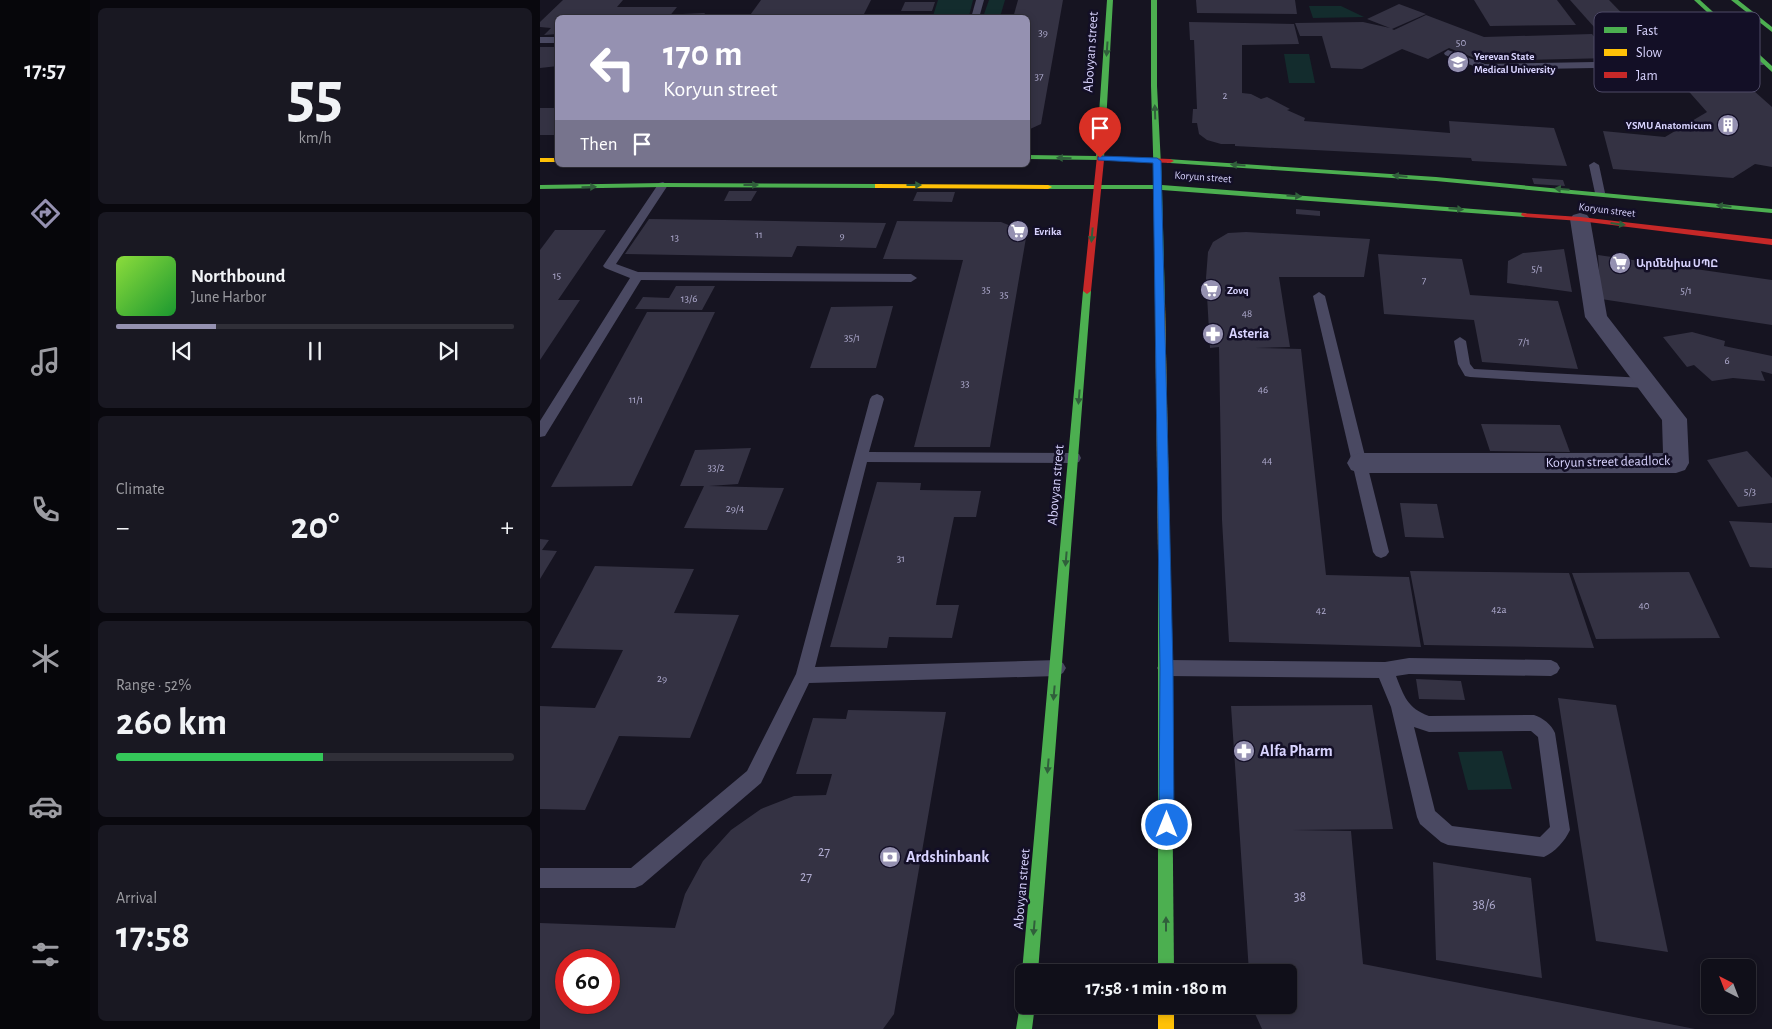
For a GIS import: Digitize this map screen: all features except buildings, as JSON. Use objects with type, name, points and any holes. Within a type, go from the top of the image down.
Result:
[{"type":"main road","name":"Abovyan street","points":[[1031,964],[1096,186],[1100,158],[1110,0]]},
{"type":"main road","points":[[1154,0],[1154,86],[1158,187],[1166,668],[1166,964]]},
{"type":"main road","points":[[1697,0],[1710,12]]},
{"type":"main road","points":[[1734,0],[1749,12]]},
{"type":"main road","points":[[1760,21],[1772,30]]},
{"type":"main road","points":[[1767,61],[1772,70]]},
{"type":"main road","name":"Koryun street","points":[[1030,157],[1100,158],[1354,172],[1600,193],[1772,211]]},
{"type":"main road","points":[[540,160],[555,160]]},
{"type":"main road","name":"Koryun street","points":[[540,187],[663,185],[1158,187],[1580,219],[1772,242]]},
{"type":"main road","points":[[1024,1029],[1026,1014]]},
{"type":"main road","points":[[1166,1014],[1166,1029]]},
{"type":"street","name":"Koryun street deadlock","points":[[1360,463],[1676,463],[1674,420],[1596,317],[1580,219]]},
{"type":"lane","points":[[976,15],[980,0]]},
{"type":"lane","points":[[540,40],[555,40]]},
{"type":"lane","points":[[1448,53],[1484,67],[1594,65]]},
{"type":"lane","points":[[1594,165],[1600,193]]},
{"type":"lane","points":[[663,185],[609,266],[637,276],[911,278]]},
{"type":"lane","points":[[540,432],[637,276]]},
{"type":"lane","points":[[1319,296],[1381,552]]},
{"type":"lane","points":[[1460,342],[1464,364],[1470,373],[1646,383]]},
{"type":"lane","points":[[540,878],[635,878],[754,777],[804,675],[877,399]]},
{"type":"lane","points":[[861,457],[1074,458]]},
{"type":"lane","points":[[1166,668],[1385,670],[1409,666],[1552,668]]},
{"type":"lane","points":[[804,675],[1057,668]]},
{"type":"lane","points":[[1385,670],[1400,707],[1427,818],[1448,835],[1544,847],[1560,830],[1546,733],[1534,723],[1428,724],[1413,718],[1400,707]]},
{"type":"green space","points":[[938,0],[973,0],[969,15],[933,15]]},
{"type":"green space","points":[[989,0],[1005,0],[1001,15],[984,15]]},
{"type":"green space","points":[[1309,6],[1341,6],[1364,17],[1313,18]]},
{"type":"green space","points":[[1284,54],[1309,54],[1315,83],[1289,83]]},
{"type":"green space","points":[[1502,751],[1512,789],[1468,790],[1458,752]]},
{"type":"traffic: fast","points":[[1030,157],[1100,158],[1110,0]]},
{"type":"traffic: fast","points":[[1048,187],[1158,187],[1154,86],[1154,0]]},
{"type":"traffic: fast","points":[[1697,0],[1710,12]]},
{"type":"traffic: fast","points":[[1734,0],[1749,12]]},
{"type":"traffic: fast","points":[[1760,21],[1772,30]]},
{"type":"traffic: fast","points":[[1760,59],[1772,70]]},
{"type":"traffic: fast","points":[[1170,161],[1436,179],[1772,211]]},
{"type":"traffic: fast","points":[[540,187],[663,185],[878,186]]},
{"type":"traffic: fast","points":[[1160,303],[1158,187],[1525,215]]},
{"type":"traffic: fast","points":[[1031,964],[1087,291]]},
{"type":"traffic: fast","points":[[1164,552],[1166,964]]},
{"type":"traffic: fast","points":[[1024,1029],[1026,1014]]},
{"type":"traffic: slow","points":[[540,160],[555,160]]},
{"type":"traffic: slow","points":[[878,186],[1048,187]]},
{"type":"traffic: slow","points":[[1160,303],[1164,552]]},
{"type":"traffic: slow","points":[[1166,1014],[1166,1029]]},
{"type":"traffic: jam","points":[[1087,291],[1100,158],[1170,161]]},
{"type":"traffic: jam","points":[[1525,215],[1580,219],[1772,242]]},
{"type":"place","name":"Yerevan State Medical University","points":[[1458,62]]},
{"type":"place","name":"YSMU Anatomicum","points":[[1728,125]]},
{"type":"place","name":"Evrika","points":[[1018,231]]},
{"type":"place","name":"Արմենիա ՍՊԸ","points":[[1620,263]]},
{"type":"place","name":"Zovq","points":[[1211,290]]},
{"type":"place","name":"Asteria","points":[[1213,334]]},
{"type":"place","name":"Alfa Pharm","points":[[1244,751]]},
{"type":"place","name":"Ardshinbank","points":[[890,857]]},
{"type":"route","points":[[1100,158],[1157,161],[1167,825]]}]
